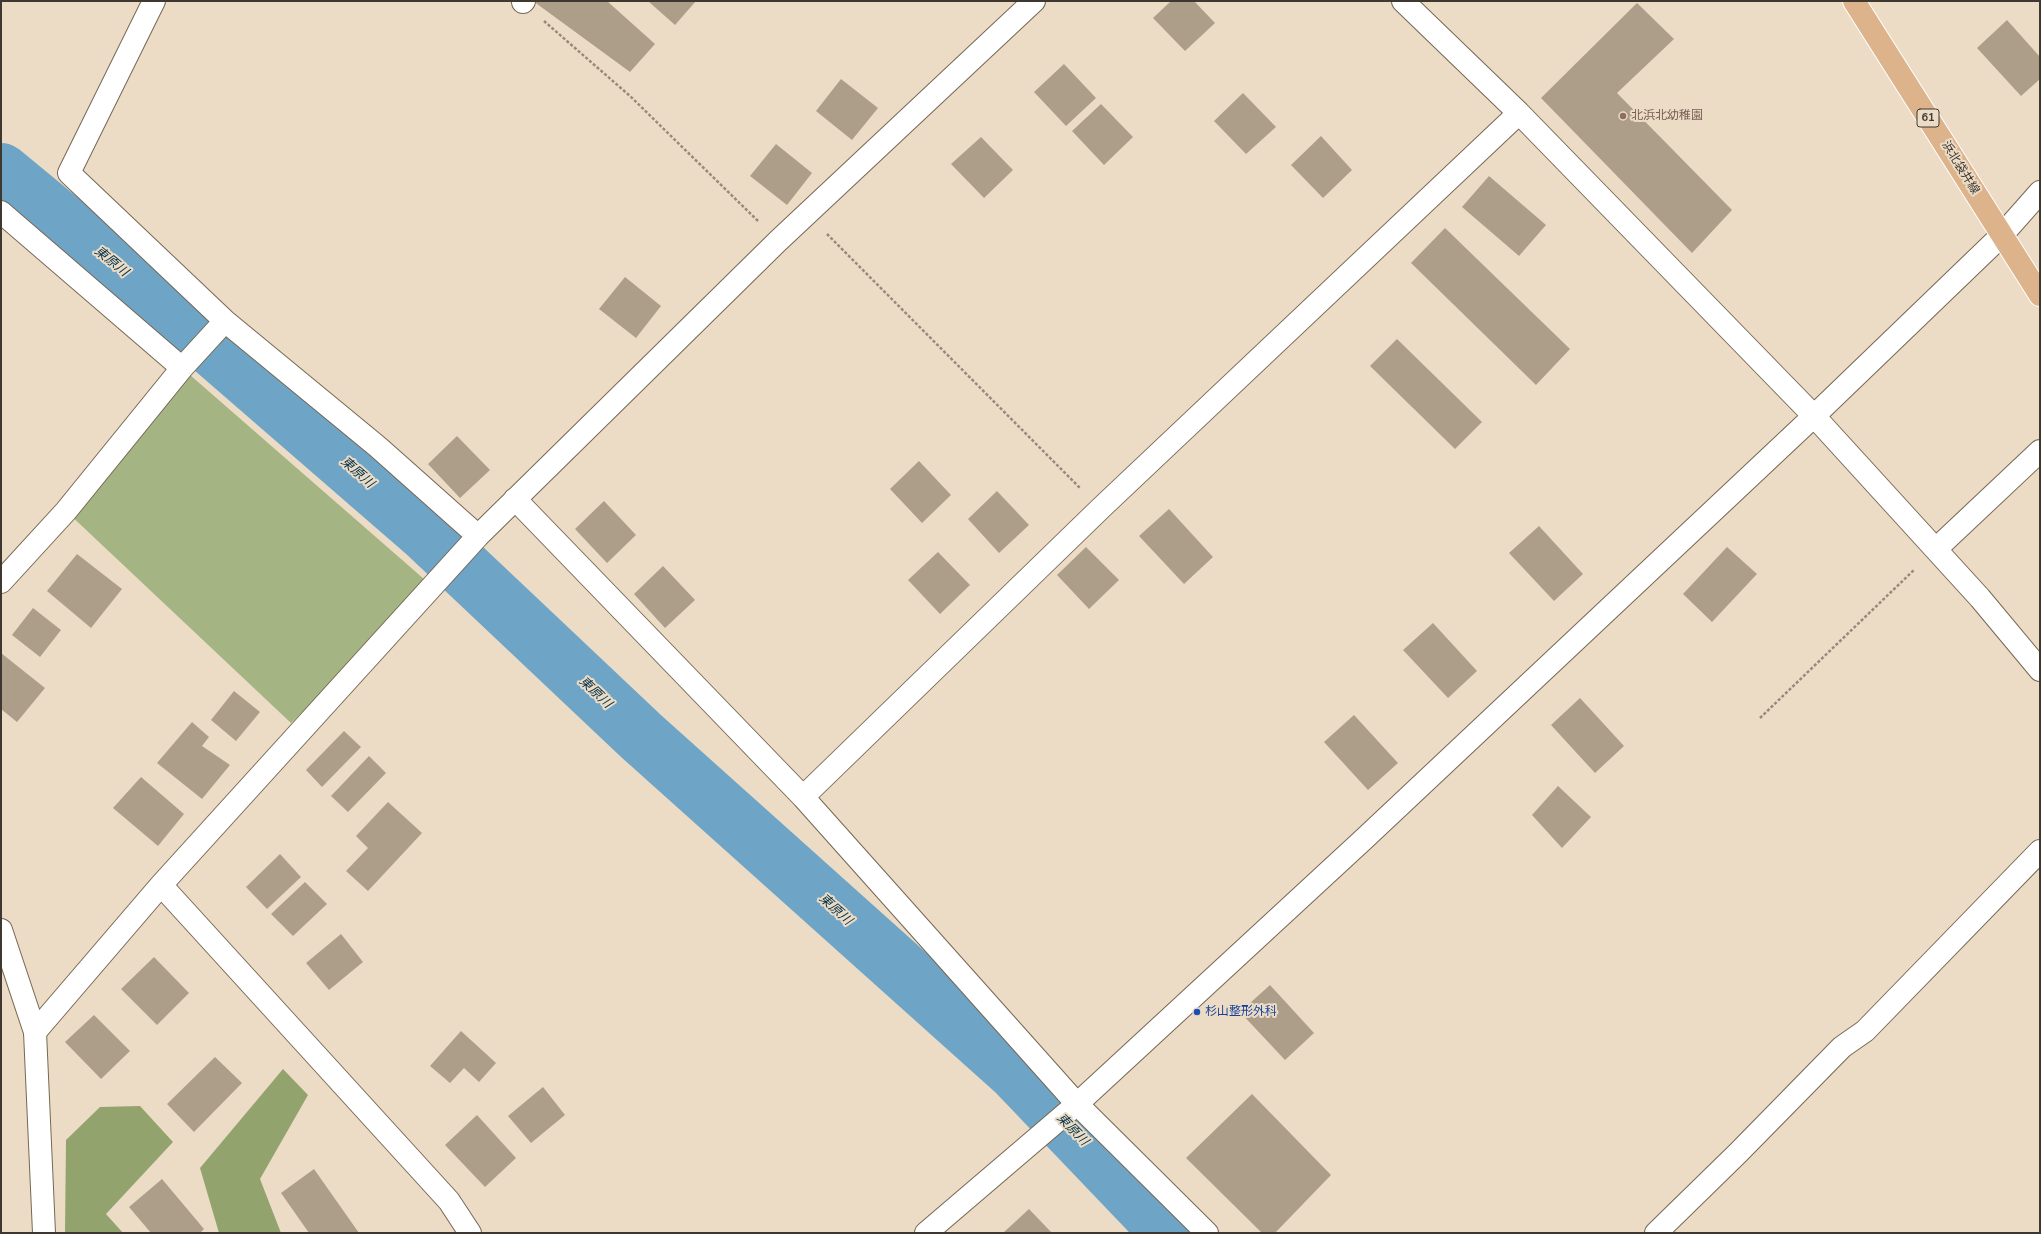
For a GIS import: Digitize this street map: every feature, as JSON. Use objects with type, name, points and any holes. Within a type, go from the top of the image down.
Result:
[{"type":"main road","name":"浜北袋井線","points":[[1854,1],[2040,295]]},
{"type":"street","points":[[154,1],[69,173],[225,322],[378,447],[478,536]]},
{"type":"street","points":[[35,1032],[161,885],[478,536],[778,241],[1034,1]]},
{"type":"street","points":[[1403,1],[1519,113],[1814,416],[1936,549],[2040,670]]},
{"type":"street","points":[[803,796],[1101,508],[1519,113]]},
{"type":"street","points":[[926,1233],[1033,1140],[1077,1104],[1364,840],[1814,416],[2002,235],[2040,192]]},
{"type":"street","points":[[1,212],[182,368]]},
{"type":"street","points":[[1,582],[66,510],[182,368],[225,322]]},
{"type":"street","points":[[1936,549],[2040,451]]},
{"type":"street","points":[[515,499],[803,796],[1077,1104],[1207,1233]]},
{"type":"street","points":[[1656,1233],[1738,1153],[1842,1047],[1865,1031],[2040,851]]},
{"type":"street","points":[[161,885],[449,1201],[470,1233]]},
{"type":"street","points":[[1,930],[35,1032],[44,1233]]},
{"type":"path","points":[[524,2],[630,96],[778,241]]},
{"type":"path","points":[[807,214],[1101,508]]},
{"type":"path","points":[[1760,718],[1936,549]]},
{"type":"green space","points":[[182,368],[432,586],[291,723],[66,511]]},
{"type":"green space","points":[[283,1069],[308,1095],[260,1179],[281,1233],[219,1233],[200,1168]]},
{"type":"green space","points":[[140,1106],[173,1142],[106,1214],[123,1233],[65,1233],[66,1140],[100,1107]]},
{"type":"building","points":[[533,1],[607,1],[655,44],[630,72]]},
{"type":"building","points":[[648,1],[696,1],[675,25]]},
{"type":"building","points":[[1171,1],[1194,1],[1215,23],[1185,51],[1153,18]]},
{"type":"building","points":[[1637,3],[1674,39],[1617,93],[1732,210],[1692,253],[1541,98]]},
{"type":"building","points":[[2007,20],[2040,57],[2040,79],[2021,96],[1977,48]]},
{"type":"building","points":[[1064,64],[1096,98],[1066,126],[1034,92]]},
{"type":"building","points":[[841,79],[878,108],[852,140],[816,111]]},
{"type":"building","points":[[1243,93],[1276,127],[1246,154],[1214,121]]},
{"type":"building","points":[[1101,104],[1133,137],[1104,165],[1072,131]]},
{"type":"building","points":[[1321,136],[1352,170],[1323,198],[1291,165]]},
{"type":"building","points":[[981,137],[1013,170],[984,198],[951,164]]},
{"type":"building","points":[[776,144],[812,173],[787,205],[750,176]]},
{"type":"building","points":[[1489,176],[1546,225],[1519,256],[1462,207]]},
{"type":"building","points":[[1445,228],[1570,349],[1536,385],[1411,263]]},
{"type":"building","points":[[625,277],[661,306],[636,338],[599,309]]},
{"type":"building","points":[[1397,339],[1482,422],[1455,449],[1370,366]]},
{"type":"building","points":[[457,436],[490,470],[460,498],[428,464]]},
{"type":"building","points":[[919,461],[951,495],[922,523],[890,489]]},
{"type":"building","points":[[997,491],[1029,525],[999,553],[968,519]]},
{"type":"building","points":[[604,501],[636,535],[607,563],[575,529]]},
{"type":"building","points":[[1169,509],[1213,557],[1184,584],[1139,536]]},
{"type":"building","points":[[1539,526],[1583,574],[1554,601],[1509,553]]},
{"type":"building","points":[[1086,547],[1119,580],[1089,609],[1057,575]]},
{"type":"building","points":[[1727,547],[1757,574],[1712,622],[1683,594]]},
{"type":"building","points":[[938,552],[970,585],[940,614],[908,580]]},
{"type":"building","points":[[77,554],[122,589],[91,628],[47,591]]},
{"type":"building","points":[[663,566],[695,600],[665,628],[634,594]]},
{"type":"building","points":[[33,608],[61,630],[40,657],[12,635]]},
{"type":"building","points":[[1433,623],[1477,671],[1448,698],[1403,650]]},
{"type":"building","points":[[1,653],[45,688],[17,722],[1,709]]},
{"type":"building","points":[[234,691],[260,712],[236,741],[211,720]]},
{"type":"building","points":[[1580,698],[1624,746],[1595,773],[1551,725]]},
{"type":"building","points":[[1354,715],[1398,763],[1368,790],[1324,742]]},
{"type":"building","points":[[192,722],[209,737],[202,746],[230,765],[202,799],[157,763]]},
{"type":"building","points":[[344,731],[361,747],[322,787],[306,770]]},
{"type":"building","points":[[369,756],[386,773],[348,812],[331,796]]},
{"type":"building","points":[[141,777],[184,814],[158,846],[113,808]]},
{"type":"building","points":[[1558,786],[1591,817],[1562,848],[1532,815]]},
{"type":"building","points":[[388,802],[422,833],[368,891],[346,871],[368,848],[356,836]]},
{"type":"building","points":[[280,854],[301,877],[267,909],[246,887]]},
{"type":"building","points":[[305,882],[327,904],[293,936],[271,914]]},
{"type":"building","points":[[341,934],[363,962],[329,990],[306,963]]},
{"type":"building","points":[[154,957],[189,993],[157,1025],[121,989]]},
{"type":"building","points":[[1270,985],[1314,1033],[1285,1060],[1240,1012]]},
{"type":"building","points":[[94,1015],[130,1051],[101,1079],[65,1042]]},
{"type":"building","points":[[461,1031],[496,1063],[479,1082],[464,1068],[450,1083],[430,1066]]},
{"type":"building","points":[[215,1057],[242,1083],[194,1132],[167,1104]]},
{"type":"building","points":[[543,1087],[565,1115],[531,1143],[508,1116]]},
{"type":"building","points":[[1252,1094],[1331,1175],[1275,1233],[1262,1233],[1186,1158]]},
{"type":"building","points":[[477,1115],[516,1158],[485,1187],[445,1145]]},
{"type":"building","points":[[314,1169],[359,1233],[309,1233],[281,1193]]},
{"type":"building","points":[[162,1179],[204,1229],[200,1233],[151,1233],[129,1207]]},
{"type":"building","points":[[1029,1209],[1052,1233],[1003,1233]]},
{"type":"waterway","name":"東原川","points":[[1,172],[183,322],[424,531],[641,736],[1016,1072],[1170,1233]]},
{"type":"place","name":"北浜北幼稚園","points":[[1623,116]]},
{"type":"place","name":"杉山整形外科","points":[[1197,1012]]}]
